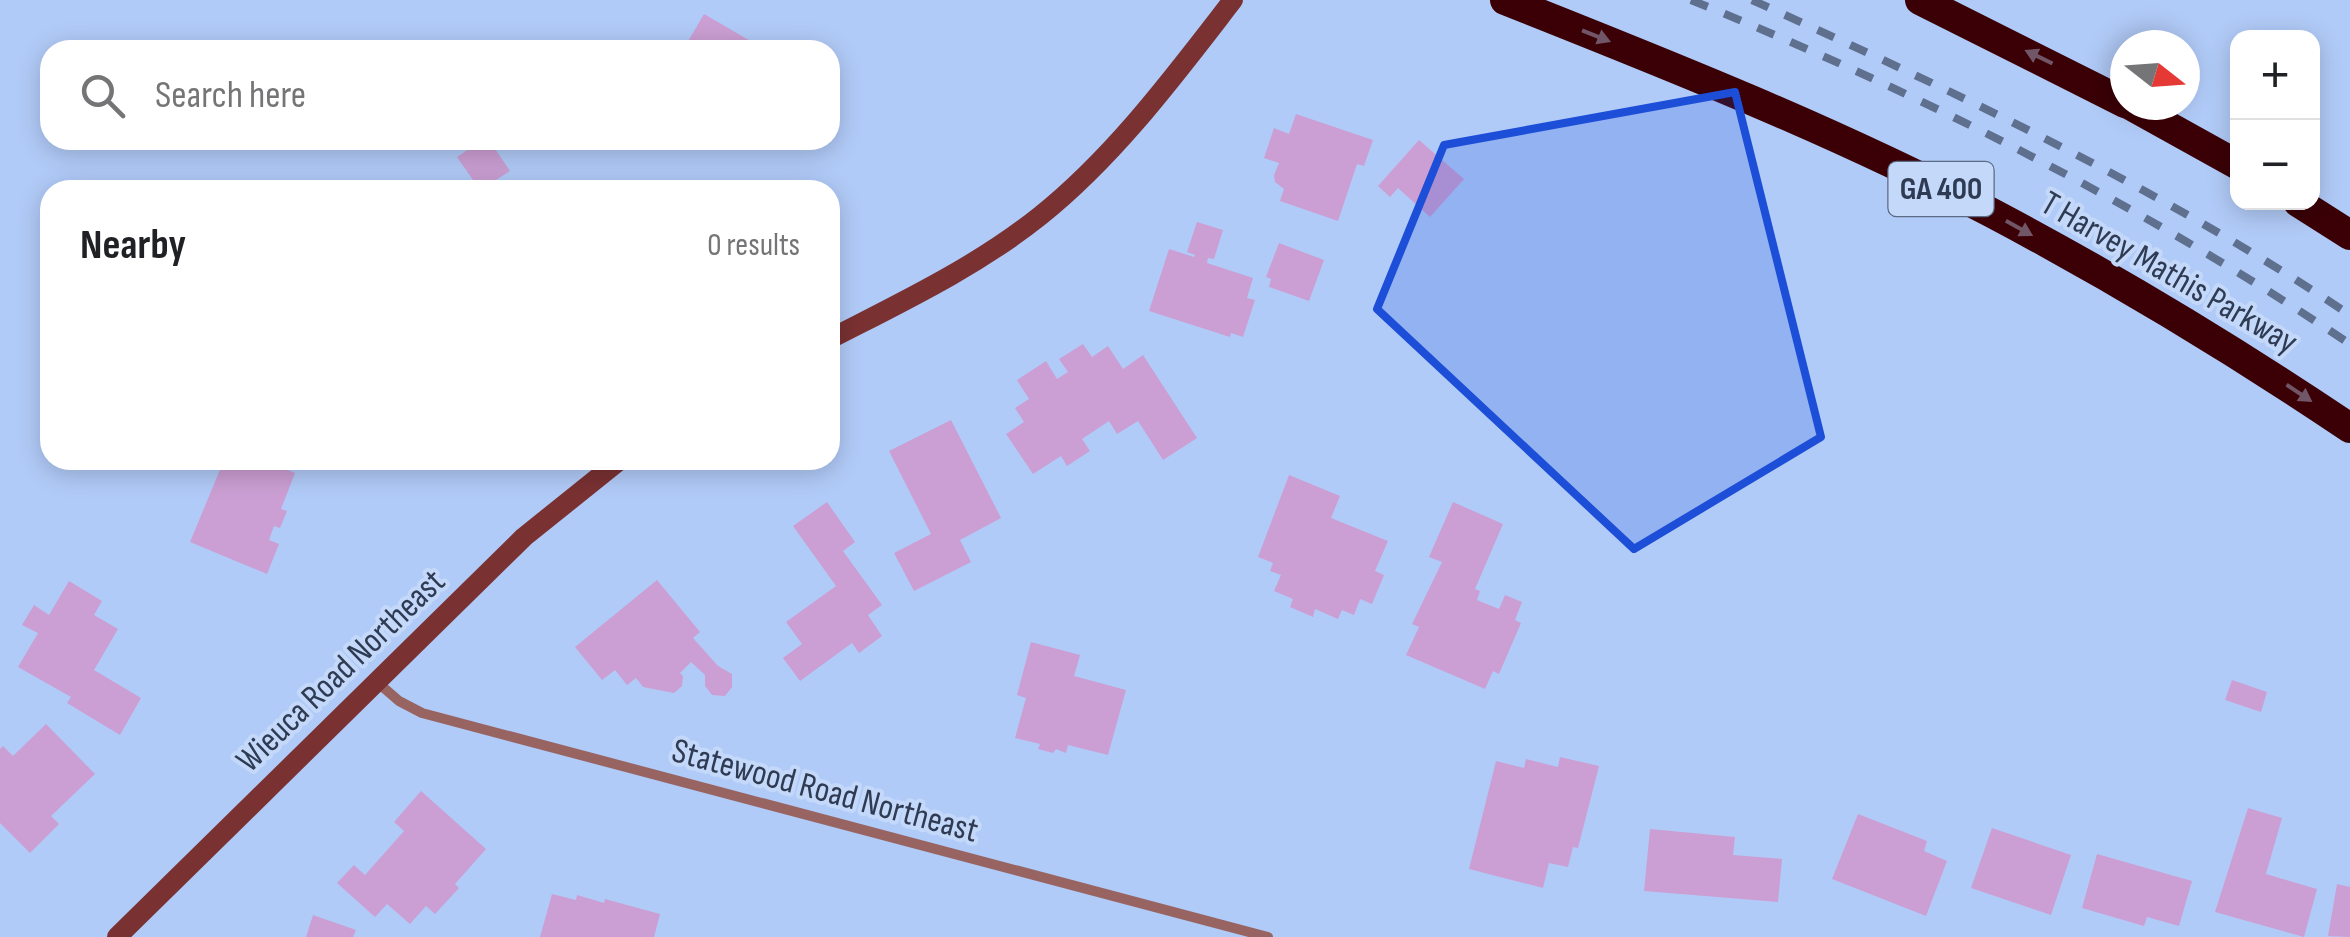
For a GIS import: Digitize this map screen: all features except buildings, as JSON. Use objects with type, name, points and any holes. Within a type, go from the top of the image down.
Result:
[{"type":"highway","name":"T Harvey Mathis Parkway","points":[[1505,0],[1773,111],[1989,212],[2128,288],[2264,370],[2350,428]]},
{"type":"highway","points":[[1920,0],[2110,95]]},
{"type":"highway","points":[[2156,120],[2230,161]]},
{"type":"highway","points":[[2311,210],[2350,234]]},
{"type":"street","points":[[840,334],[956,274],[1042,214],[1115,144],[1233,0]]},
{"type":"street","name":"Wieuca Road Northeast","points":[[117,937],[524,536],[607,470]]},
{"type":"street","name":"Statewood Road Northeast","points":[[377,681],[399,701],[422,713],[1268,937]]},
{"type":"highlighted area","points":[[1735,92],[1821,437],[1634,549],[1377,309],[1444,145]]},
{"type":"railway","points":[[1691,0],[1862,74],[2029,155],[2192,245],[2350,344]]},
{"type":"railway","points":[[1752,0],[2058,145],[2206,226],[2350,315]]}]
